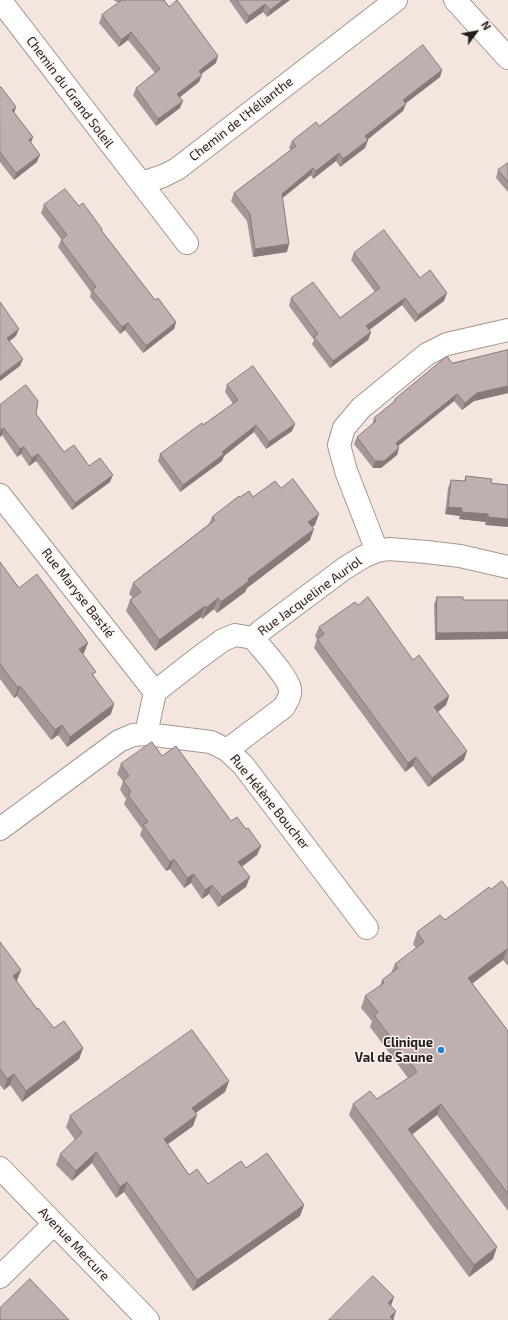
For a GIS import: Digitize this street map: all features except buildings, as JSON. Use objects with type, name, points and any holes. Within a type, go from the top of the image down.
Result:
[{"type":"street","name":"Chemin du Grand Soleil","points":[[0,0],[142,183]]},
{"type":"street","name":"Chemin de l'Hélianthe","points":[[142,183],[163,176],[177,169],[396,0]]},
{"type":"street","points":[[455,0],[508,58]]},
{"type":"street","points":[[142,183],[187,243]]},
{"type":"street","points":[[377,551],[346,471],[339,445],[344,428],[361,408],[427,354],[447,344],[508,330]]},
{"type":"street","name":"Rue Maryse Bastié","points":[[0,495],[155,692]]},
{"type":"street","name":"Rue Jacqueline Auriol","points":[[253,638],[345,568],[363,557],[377,551],[389,549],[460,556],[508,567]]},
{"type":"street","points":[[146,734],[155,692],[197,658],[223,640],[235,635],[253,638],[285,679],[290,689],[289,698],[284,707],[227,750]]},
{"type":"street","name":"Rue Hélène Boucher","points":[[0,829],[119,741],[133,735],[146,734],[211,742],[220,745],[227,750],[243,765],[367,928]]},
{"type":"street","name":"Avenue Mercure","points":[[0,1168],[148,1320]]},
{"type":"street","points":[[0,1277],[54,1224]]},
{"type":"place","name":"Clinique Val de Saune","points":[[441,1050]]}]
